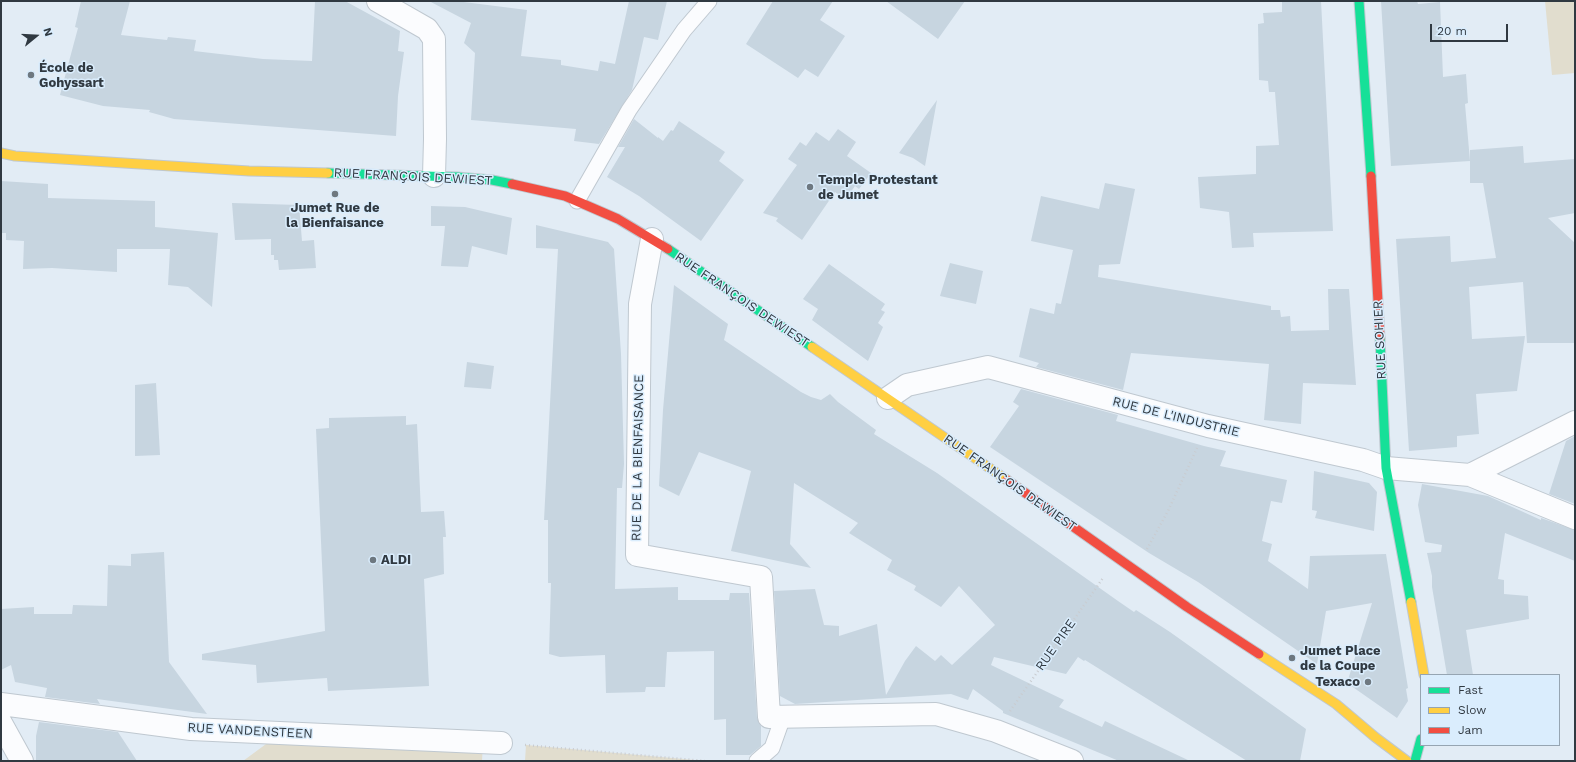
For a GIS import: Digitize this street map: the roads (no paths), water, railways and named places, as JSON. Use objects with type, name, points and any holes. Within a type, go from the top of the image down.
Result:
[{"type":"street","points":[[378,1],[427,29],[434,39],[434,176]]},
{"type":"street","name":"RUE SOHIER","points":[[1359,1],[1369,127],[1386,468],[1424,674]]},
{"type":"street","name":"RUE FRANÇOIS DEWIEST","points":[[1,153],[15,156],[249,171],[434,176],[492,180],[565,196],[577,201],[618,219],[652,239],[888,398],[1187,607],[1336,704],[1407,761]]},
{"type":"street","name":"RUE DE LA BIENFAISANCE","points":[[652,239],[640,304],[636,555],[761,577],[769,717],[936,714],[996,731],[1072,761]]},
{"type":"street","name":"RUE DE L'INDUSTRIE","points":[[888,398],[907,385],[988,367],[1208,426],[1363,460],[1386,468],[1470,475],[1575,518]]},
{"type":"street","points":[[1470,475],[1575,422]]},
{"type":"street","name":"RUE VANDENSTEEN","points":[[1,704],[191,729],[501,744]]},
{"type":"street","points":[[1,723],[22,761]]},
{"type":"street","points":[[1415,761],[1420,744]]},
{"type":"lane","points":[[577,201],[628,110],[684,30],[709,1]]},
{"type":"lane","points":[[758,761],[772,748],[783,717]]},
{"type":"place","name":"École de Gohyssart","points":[[31,75]]},
{"type":"place","name":"Temple Protestant de Jumet","points":[[810,187]]},
{"type":"place","name":"Jumet Rue de la Bienfaisance","points":[[335,194]]},
{"type":"place","name":"ALDI","points":[[373,560]]},
{"type":"place","name":"Jumet Place de la Coupe","points":[[1292,658]]},
{"type":"place","name":"Texaco","points":[[1368,682]]}]
